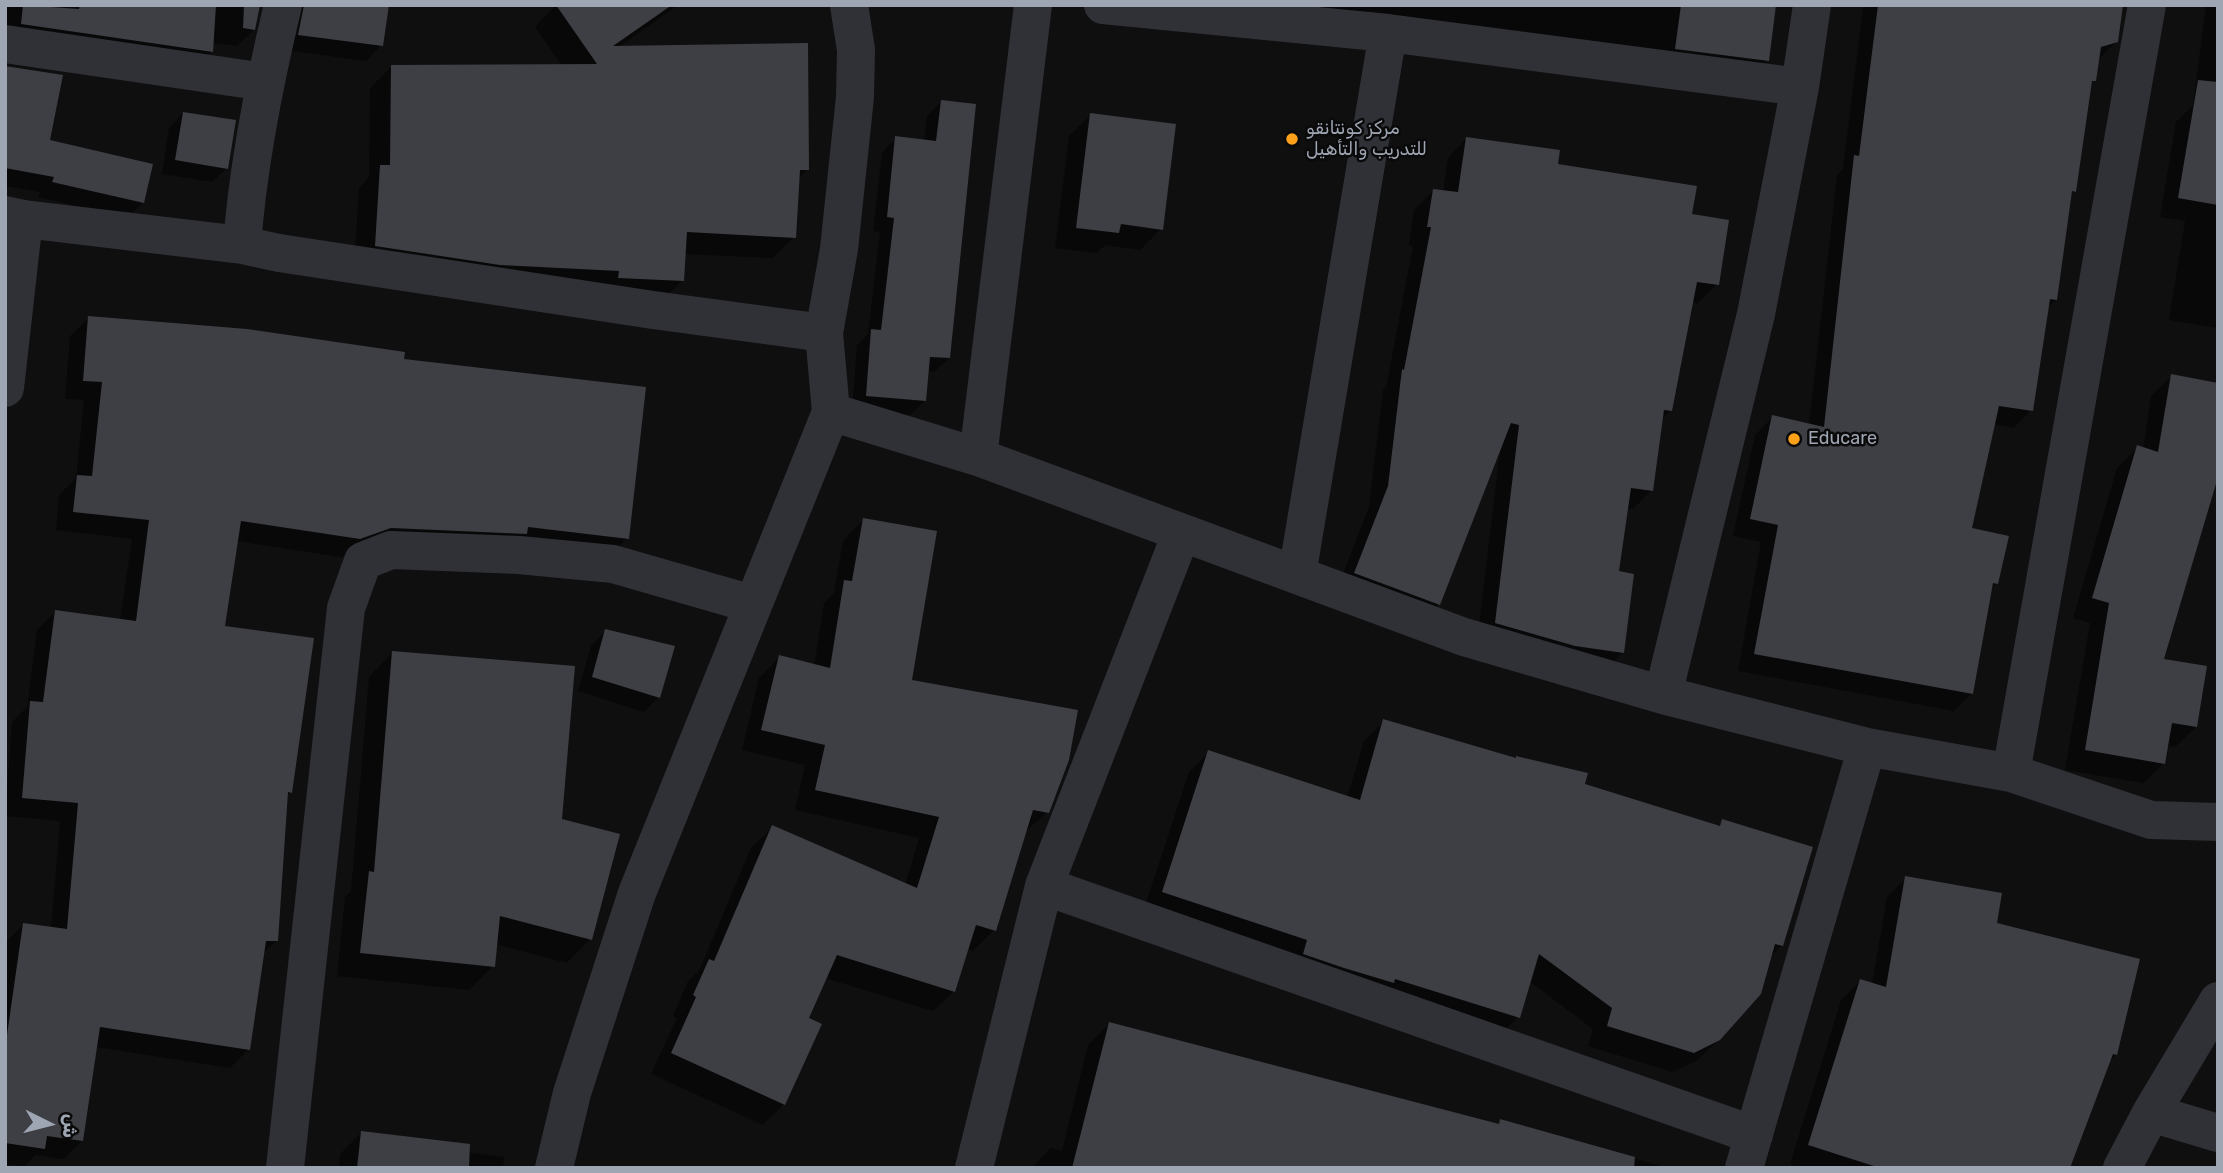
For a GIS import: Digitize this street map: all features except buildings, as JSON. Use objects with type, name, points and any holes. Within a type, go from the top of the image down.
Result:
[{"type":"street","points":[[242,245],[265,82],[283,5]]},
{"type":"street","points":[[554,1168],[572,1093],[637,893],[831,412],[824,334],[839,249],[855,97],[856,50],[849,5]]},
{"type":"street","points":[[978,457],[1033,5]]},
{"type":"street","points":[[1103,5],[1388,33],[1800,86]]},
{"type":"street","points":[[1663,695],[1756,314],[1800,86],[1812,5]]},
{"type":"street","points":[[2011,773],[2147,5]]},
{"type":"street","points":[[1297,575],[1388,33]]},
{"type":"street","points":[[5,44],[265,82]]},
{"type":"street","points":[[5,388],[14,217],[242,245],[279,253],[824,334]]},
{"type":"street","points":[[831,412],[978,457],[1464,637],[1663,695],[1867,747],[2011,773],[2151,820],[2218,822]]},
{"type":"street","points":[[974,1168],[1044,887],[1181,534]]},
{"type":"street","points":[[285,1168],[346,608],[363,561],[391,550],[519,555],[613,564],[752,604]]},
{"type":"street","points":[[1044,887],[1749,1152],[1867,747]]},
{"type":"street","points":[[2122,1168],[2151,1113],[2218,1001]]},
{"type":"street","points":[[2151,1113],[2218,1133]]},
{"type":"place","name":"مركز كونتانقو للتدريب والتأهيل","points":[[1292,139]]},
{"type":"place","name":"Educare","points":[[1794,439]]}]
